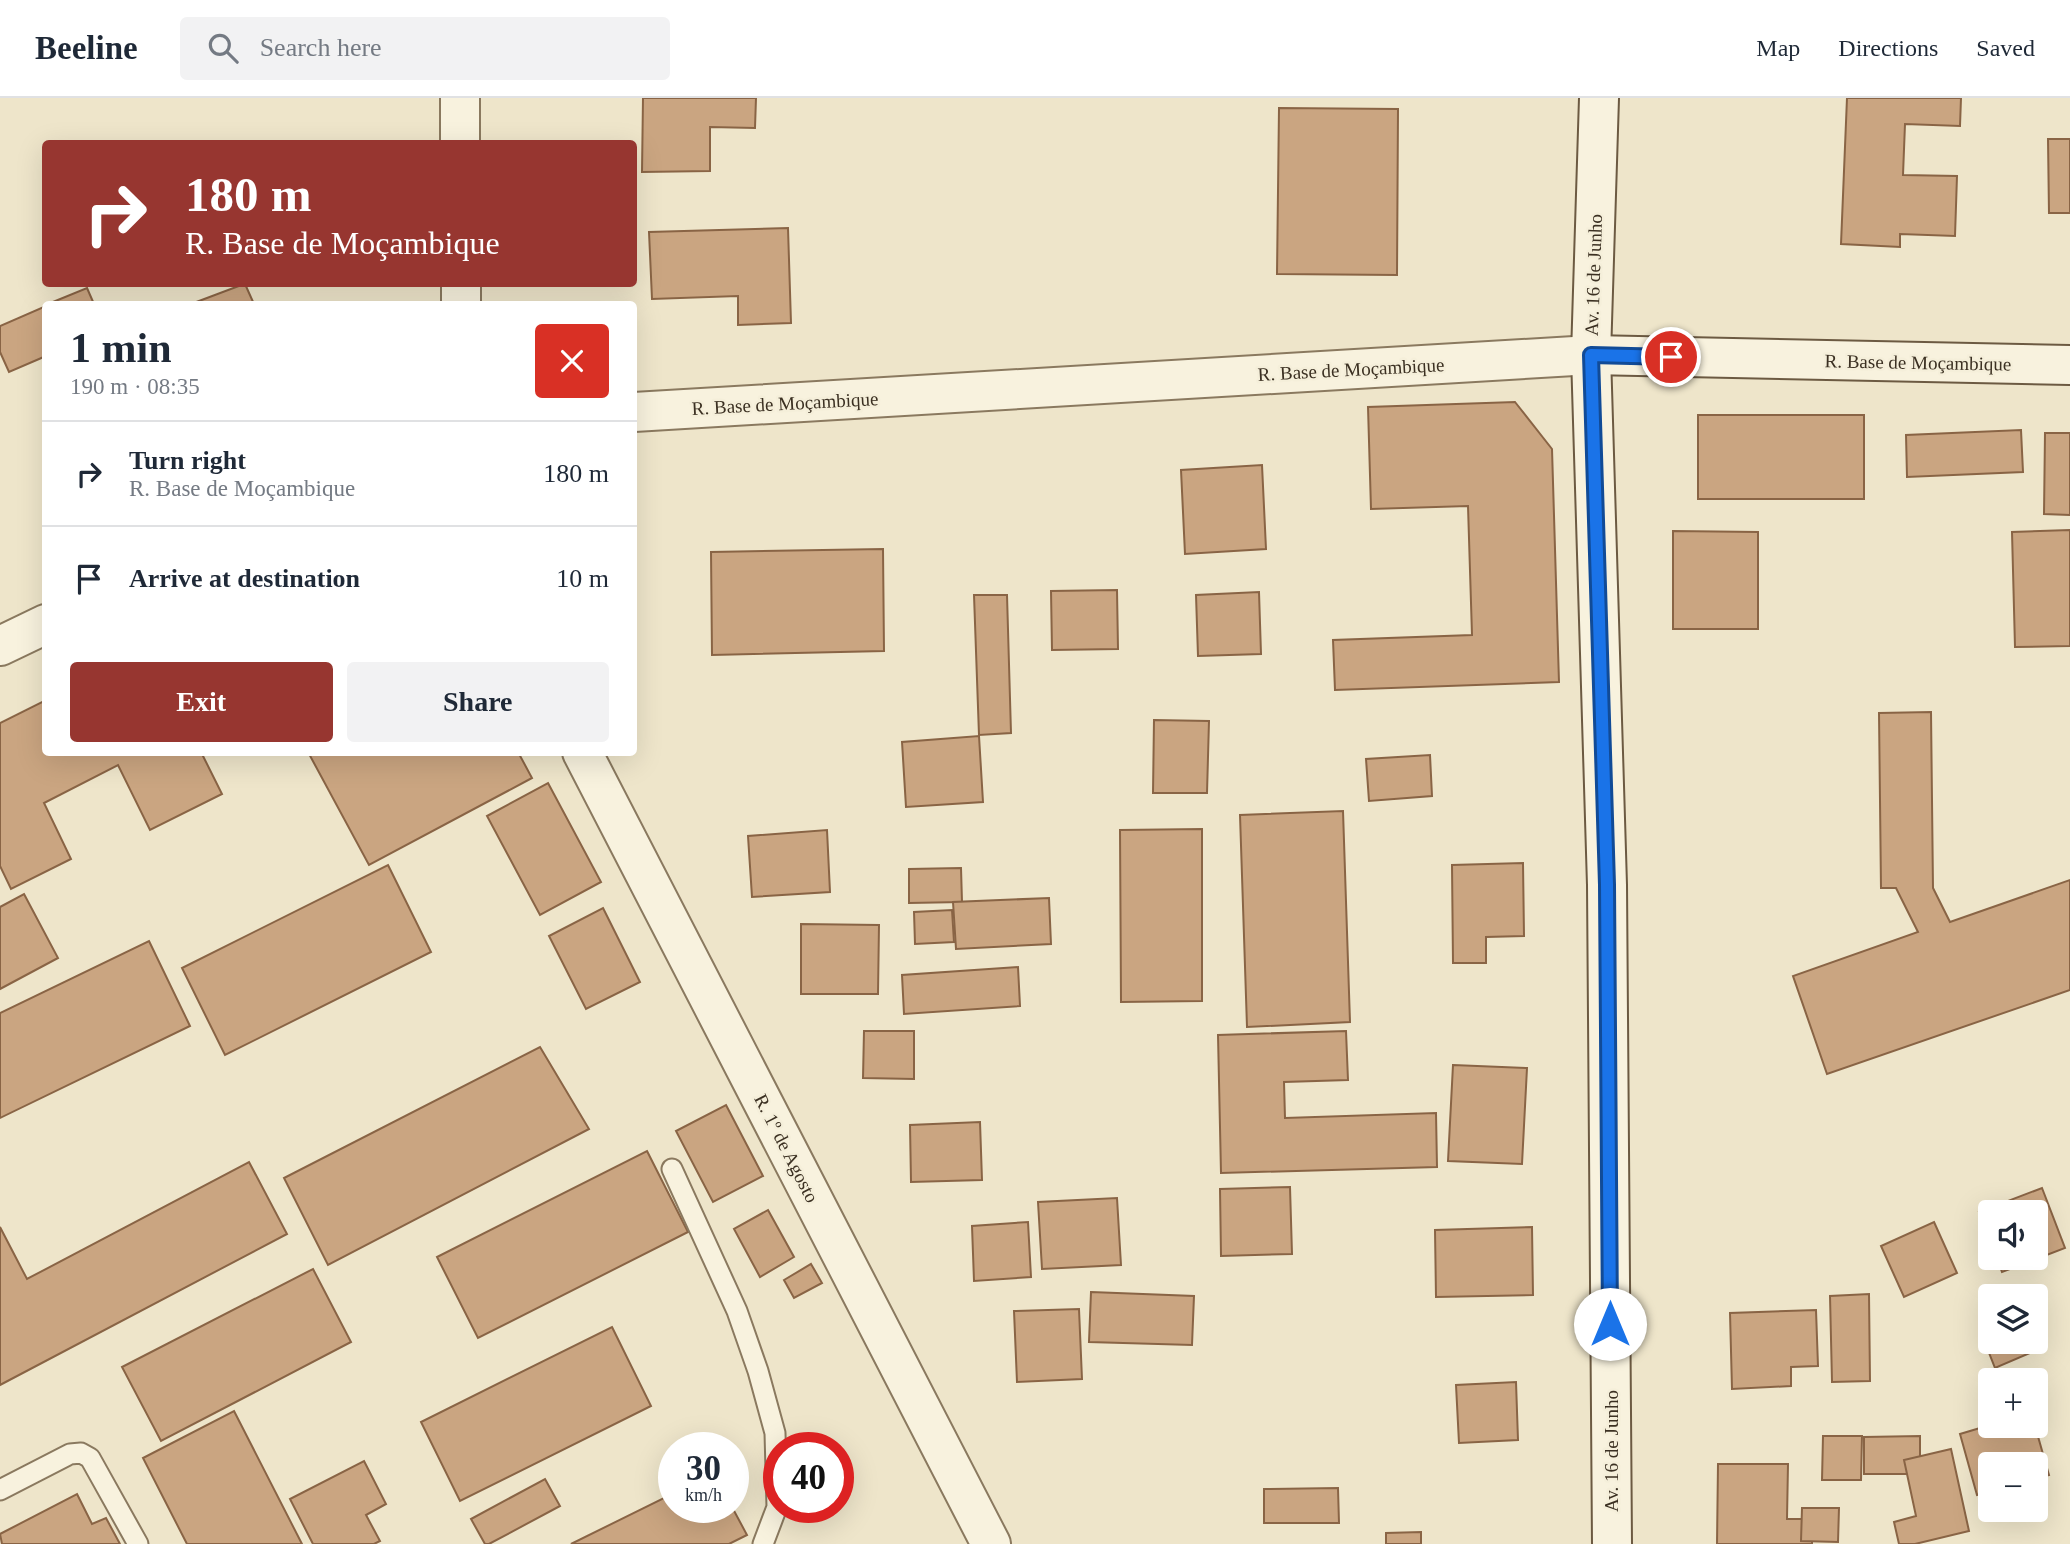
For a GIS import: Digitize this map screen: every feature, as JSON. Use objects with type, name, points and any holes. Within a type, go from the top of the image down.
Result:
[{"type":"street","points":[[460,98],[460,140]]},
{"type":"street","name":"Av. 16 de Junho","points":[[1599,98],[1591,355],[1607,885],[1612,1544]]},
{"type":"street","name":"R. Base de Moçambique","points":[[637,412],[1591,355],[2070,365]]},
{"type":"street","points":[[0,646],[42,626]]},
{"type":"street","name":"R. 1º de Agosto","points":[[584,756],[991,1544]]},
{"type":"lane","points":[[672,1170],[737,1311],[758,1371],[775,1433],[777,1507],[763,1544]]},
{"type":"lane","points":[[0,1490],[70,1454],[81,1453],[90,1458],[138,1544]]},
{"type":"building","points":[[643,98],[756,98],[755,128],[710,127],[710,171],[642,172]]},
{"type":"building","points":[[1847,98],[1961,98],[1960,126],[1905,124],[1903,175],[1957,176],[1955,236],[1900,234],[1900,247],[1841,244]]},
{"type":"building","points":[[1279,108],[1398,109],[1397,275],[1277,274]]},
{"type":"building","points":[[2048,139],[2070,139],[2070,213],[2049,213]]},
{"type":"building","points":[[788,228],[791,323],[738,325],[738,296],[652,299],[649,232]]},
{"type":"building","points":[[236,287],[246,287],[253,301],[199,301]]},
{"type":"building","points":[[87,288],[93,301],[55,301]]},
{"type":"building","points":[[42,308],[42,358],[9,372],[0,352],[0,326]]},
{"type":"building","points":[[1515,402],[1552,449],[1559,682],[1335,690],[1333,640],[1472,635],[1468,506],[1371,509],[1368,407]]},
{"type":"building","points":[[1698,415],[1864,415],[1864,499],[1698,499]]},
{"type":"building","points":[[2021,430],[2023,472],[1907,477],[1906,435]]},
{"type":"building","points":[[2045,433],[2070,433],[2070,515],[2044,514]]},
{"type":"building","points":[[1262,465],[1266,549],[1185,554],[1181,470]]},
{"type":"building","points":[[2070,530],[2070,646],[2015,647],[2012,532]]},
{"type":"building","points":[[1673,531],[1758,532],[1758,629],[1673,629]]},
{"type":"building","points":[[883,549],[884,651],[712,655],[711,552]]},
{"type":"building","points":[[1117,590],[1118,649],[1052,650],[1051,591]]},
{"type":"building","points":[[1259,592],[1261,654],[1198,656],[1196,595]]},
{"type":"building","points":[[974,595],[1007,595],[1011,733],[979,735]]},
{"type":"building","points":[[42,702],[42,756],[203,756],[222,794],[150,830],[118,765],[44,803],[71,859],[11,889],[0,866],[0,723]]},
{"type":"building","points":[[1931,712],[1933,888],[1950,922],[2070,880],[2070,990],[1827,1074],[1793,976],[1918,932],[1896,888],[1881,888],[1879,713]]},
{"type":"building","points":[[1154,720],[1209,721],[1207,793],[1153,793]]},
{"type":"building","points":[[979,736],[983,802],[906,807],[902,742]]},
{"type":"building","points":[[1430,755],[1432,796],[1369,801],[1366,759]]},
{"type":"building","points":[[310,756],[520,756],[532,778],[369,865]]},
{"type":"building","points":[[548,783],[601,882],[540,915],[487,816]]},
{"type":"building","points":[[1343,811],[1350,1022],[1247,1027],[1240,815]]},
{"type":"building","points":[[1202,829],[1202,1001],[1121,1002],[1120,830]]},
{"type":"building","points":[[827,830],[830,892],[752,897],[748,836]]},
{"type":"building","points":[[1523,863],[1524,936],[1486,937],[1486,963],[1453,963],[1452,865]]},
{"type":"building","points":[[388,865],[431,952],[225,1055],[182,968]]},
{"type":"building","points":[[961,868],[962,902],[909,903],[909,869]]},
{"type":"building","points":[[24,894],[58,958],[0,989],[0,907]]},
{"type":"building","points":[[1049,898],[1051,944],[956,949],[953,902]]},
{"type":"building","points":[[603,908],[640,982],[586,1009],[549,936]]},
{"type":"building","points":[[952,910],[954,942],[915,944],[914,912]]},
{"type":"building","points":[[801,924],[879,925],[878,994],[801,994]]},
{"type":"building","points":[[149,941],[190,1026],[0,1118],[0,1013]]},
{"type":"building","points":[[1018,967],[1020,1006],[904,1014],[902,975]]},
{"type":"building","points":[[864,1031],[914,1031],[914,1079],[863,1078]]},
{"type":"building","points":[[1346,1031],[1348,1080],[1284,1082],[1285,1118],[1436,1113],[1437,1167],[1221,1173],[1218,1035]]},
{"type":"building","points":[[540,1047],[589,1129],[328,1265],[284,1178]]},
{"type":"building","points":[[1453,1065],[1527,1068],[1522,1164],[1448,1161]]},
{"type":"building","points":[[726,1105],[763,1176],[713,1202],[676,1131]]},
{"type":"building","points":[[980,1122],[982,1180],[911,1182],[910,1125]]},
{"type":"building","points":[[647,1151],[688,1232],[478,1338],[437,1257]]},
{"type":"building","points":[[249,1162],[287,1234],[0,1385],[0,1227],[27,1279]]},
{"type":"building","points":[[1290,1187],[1292,1254],[1221,1256],[1220,1189]]},
{"type":"building","points":[[2042,1188],[2047,1200],[2010,1200]]},
{"type":"building","points":[[1117,1198],[1121,1265],[1042,1269],[1038,1202]]},
{"type":"building","points":[[2048,1204],[2065,1248],[2048,1254]]},
{"type":"building","points":[[768,1210],[794,1257],[760,1277],[734,1229]]},
{"type":"building","points":[[1028,1222],[1031,1277],[974,1281],[972,1226]]},
{"type":"building","points":[[1934,1222],[1957,1273],[1904,1297],[1881,1246]]},
{"type":"building","points":[[1532,1227],[1533,1295],[1436,1297],[1435,1230]]},
{"type":"building","points":[[811,1264],[822,1283],[794,1298],[784,1280]]},
{"type":"building","points":[[313,1269],[351,1342],[161,1441],[122,1367]]},
{"type":"building","points":[[1091,1292],[1194,1296],[1192,1345],[1089,1342]]},
{"type":"building","points":[[1869,1294],[1870,1381],[1832,1382],[1830,1296]]},
{"type":"building","points":[[1079,1309],[1082,1379],[1017,1382],[1014,1311]]},
{"type":"building","points":[[1816,1310],[1818,1366],[1791,1367],[1791,1386],[1732,1389],[1730,1313]]},
{"type":"building","points":[[612,1327],[651,1406],[460,1501],[421,1422]]},
{"type":"building","points":[[1990,1354],[2028,1354],[1995,1368]]},
{"type":"building","points":[[1516,1382],[1518,1440],[1459,1443],[1456,1385]]},
{"type":"building","points":[[234,1411],[302,1544],[187,1544],[143,1458]]},
{"type":"building","points":[[1978,1429],[1978,1438],[2038,1438],[2042,1452],[1978,1452],[1977,1495],[1960,1434]]},
{"type":"building","points":[[1823,1436],[1862,1436],[1861,1480],[1822,1480]]},
{"type":"building","points":[[1920,1436],[1920,1474],[1864,1474],[1864,1437]]},
{"type":"building","points":[[1951,1449],[1969,1531],[1915,1544],[1899,1544],[1894,1522],[1916,1516],[1904,1460]]},
{"type":"building","points":[[364,1461],[386,1504],[366,1515],[380,1541],[374,1544],[313,1544],[290,1499]]},
{"type":"building","points":[[1718,1464],[1788,1464],[1787,1519],[1812,1519],[1812,1544],[1717,1544]]},
{"type":"building","points":[[545,1479],[560,1506],[485,1544],[471,1519]]},
{"type":"building","points":[[1338,1488],[1339,1523],[1264,1523],[1264,1489]]},
{"type":"building","points":[[77,1494],[92,1524],[106,1518],[120,1544],[2,1544],[0,1534]]},
{"type":"building","points":[[658,1501],[658,1523],[741,1523],[747,1535],[729,1544],[571,1544]]},
{"type":"building","points":[[1802,1508],[1839,1508],[1838,1542],[1801,1541]]},
{"type":"building","points":[[1421,1532],[1421,1544],[1386,1544],[1386,1533]]},
{"type":"route","points":[[1610,1324],[1607,885],[1591,355],[1671,357]]}]
